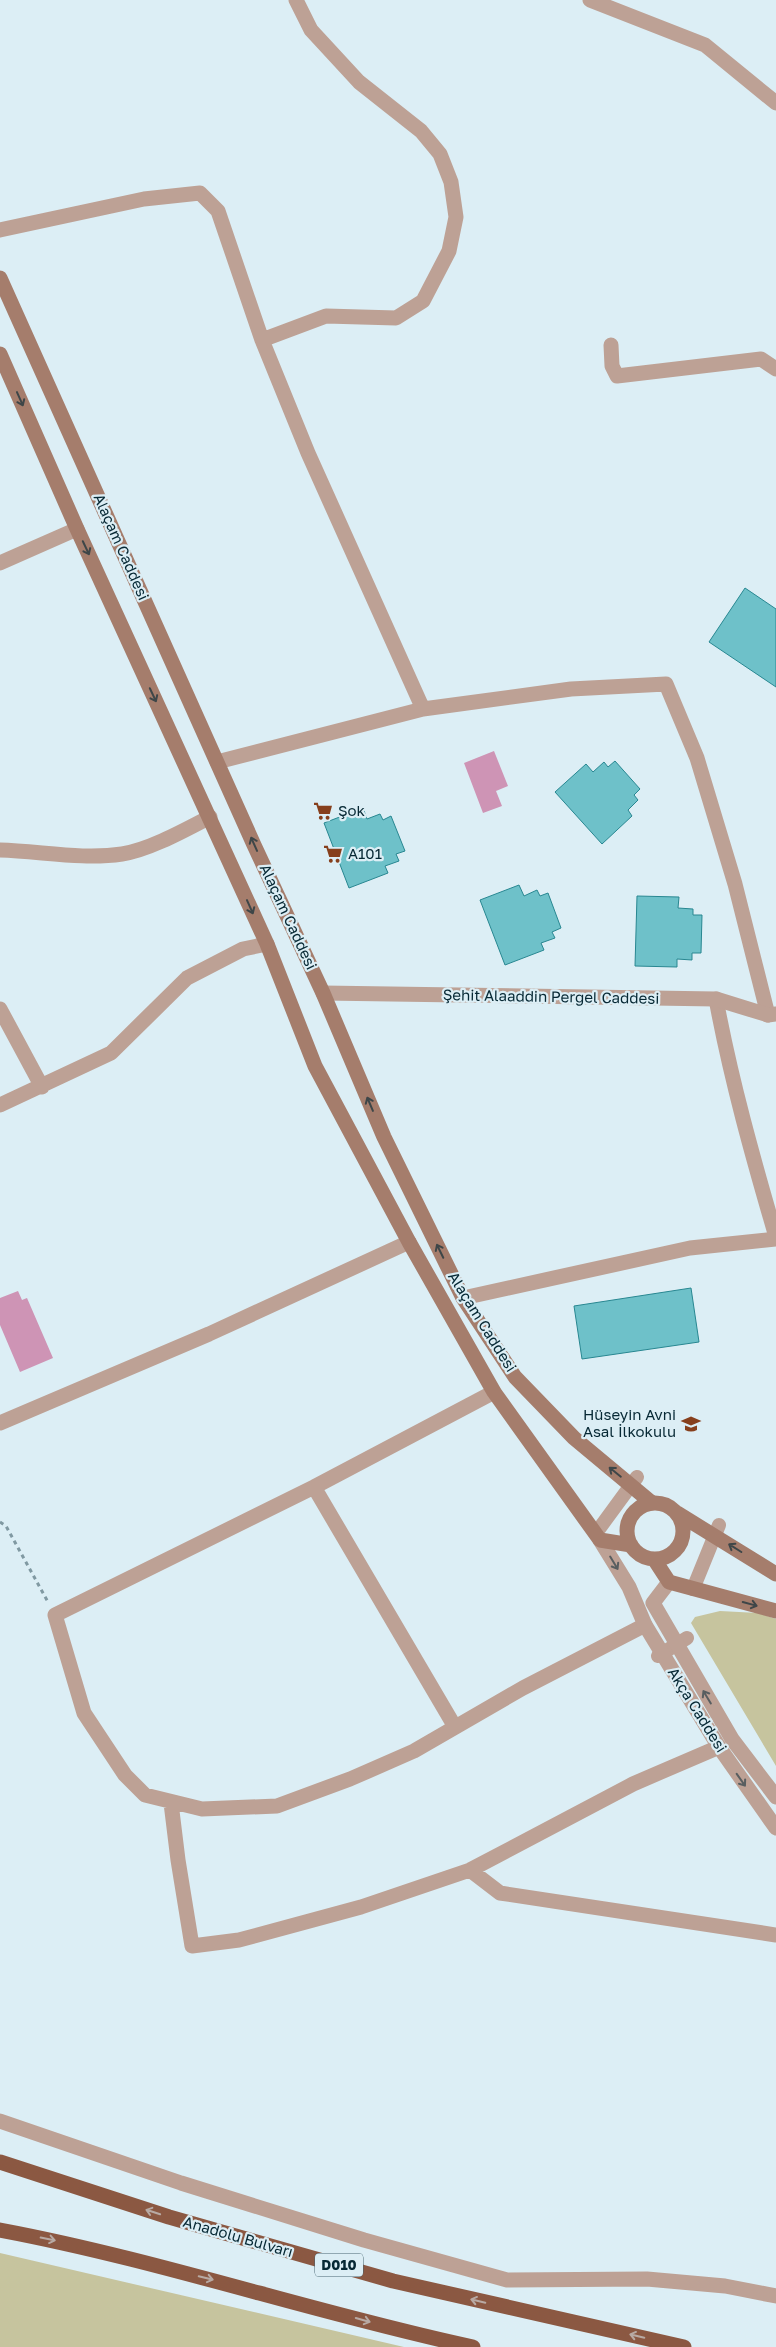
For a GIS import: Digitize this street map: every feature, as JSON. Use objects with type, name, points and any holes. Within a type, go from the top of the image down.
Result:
[{"type":"highway","name":"Anadolu Bulvarı","points":[[0,2162],[169,2217],[393,2281],[684,2347]]},
{"type":"highway","points":[[0,2230],[63,2242],[295,2301],[417,2335],[473,2347]]},
{"type":"main road","name":"Alaçam Caddesi","points":[[0,278],[217,762],[323,993],[384,1137],[463,1298],[515,1377],[574,1438],[634,1481],[652,1502]]},
{"type":"main road","name":"Alaçam Caddesi","points":[[0,354],[77,529],[267,944],[316,1066],[409,1242],[494,1392],[598,1537]]},
{"type":"main road","points":[[776,1574],[717,1531],[677,1513],[670,1507],[652,1502],[643,1505],[630,1518],[627,1527],[631,1545],[637,1552],[654,1559],[670,1582],[776,1611]]},
{"type":"main road","points":[[654,1559],[672,1554],[678,1548],[684,1530],[677,1513]]},
{"type":"main road","points":[[598,1537],[631,1545]]},
{"type":"street","points":[[262,340],[326,316],[396,318],[423,301],[449,251],[456,217],[451,182],[440,154],[421,132],[359,82],[311,30],[296,0]]},
{"type":"street","points":[[590,0],[705,44],[776,104]]},
{"type":"street","points":[[0,230],[144,199],[200,193],[218,211],[262,340],[308,453],[423,709]]},
{"type":"street","points":[[611,345],[612,366],[617,376],[760,359],[776,369]]},
{"type":"street","points":[[0,563],[77,529]]},
{"type":"street","points":[[217,762],[423,709],[571,689],[666,684],[697,758],[772,1014]]},
{"type":"street","points":[[0,850],[83,856],[123,854],[174,836],[210,817]]},
{"type":"street","points":[[0,1105],[42,1087],[110,1053],[187,978],[243,949],[267,944]]},
{"type":"street","name":"Şehit Alaaddin Pergel Caddesi","points":[[323,993],[716,999],[772,1014]]},
{"type":"street","points":[[463,1298],[690,1248],[776,1238],[741,1114],[716,999]]},
{"type":"street","points":[[0,1008],[42,1087]]},
{"type":"street","points":[[0,1423],[209,1334],[409,1242]]},
{"type":"street","points":[[494,1392],[314,1488],[55,1615],[84,1713],[125,1775],[144,1795],[202,1809],[276,1806],[350,1779],[414,1751],[523,1688],[645,1625]]},
{"type":"street","points":[[598,1537],[634,1481]]},
{"type":"street","points":[[314,1488],[455,1727]]},
{"type":"street","points":[[693,1589],[717,1531]]},
{"type":"street","name":"Akça Caddesi","points":[[598,1537],[629,1587],[660,1654],[719,1747],[776,1828]]},
{"type":"street","name":"Akça Caddesi","points":[[670,1582],[653,1603],[682,1641],[732,1739],[776,1798]]},
{"type":"street","points":[[660,1654],[682,1641]]},
{"type":"street","points":[[171,1802],[192,1946],[239,1940],[361,1907],[470,1870],[633,1784],[719,1747]]},
{"type":"street","points":[[470,1870],[500,1892],[776,1935]]},
{"type":"street","points":[[0,2121],[181,2183],[364,2240],[507,2280],[647,2279],[725,2286],[776,2296]]},
{"type":"path","points":[[0,1522],[6,1526],[55,1615]]},
{"type":"shaded area","points":[[494,751],[508,786],[496,791],[502,806],[483,813],[464,763]]},
{"type":"shaded area","points":[[18,1291],[22,1300],[27,1298],[53,1358],[20,1372],[0,1325],[0,1298]]},
{"type":"shaded area","points":[[720,1611],[758,1613],[776,1619],[776,1766],[691,1623],[695,1617]]},
{"type":"shaded area","points":[[0,2253],[404,2347],[0,2347]]},
{"type":"building","points":[[745,588],[776,609],[776,687],[709,642]]},
{"type":"building","points":[[615,761],[640,789],[634,795],[638,800],[628,810],[632,816],[602,844],[555,792],[586,764],[593,772],[604,762],[608,767]]},
{"type":"building","points":[[363,808],[367,819],[380,814],[383,820],[391,816],[405,851],[396,854],[399,861],[385,866],[388,873],[349,888],[324,823]]},
{"type":"building","points":[[519,885],[524,896],[537,890],[540,896],[548,893],[561,928],[552,932],[555,938],[541,943],[544,950],[505,965],[480,900]]},
{"type":"building","points":[[637,896],[679,897],[678,908],[693,909],[693,915],[702,915],[701,953],[692,953],[692,960],[677,959],[677,967],[635,966]]},
{"type":"building","points":[[691,1288],[699,1342],[582,1359],[574,1306]]},
{"type":"place","name":"Şok","points":[[323,811]]},
{"type":"place","name":"A101","points":[[333,854]]},
{"type":"place","name":"Hüseyin Avni Asal İlkokulu","points":[[691,1424]]}]
